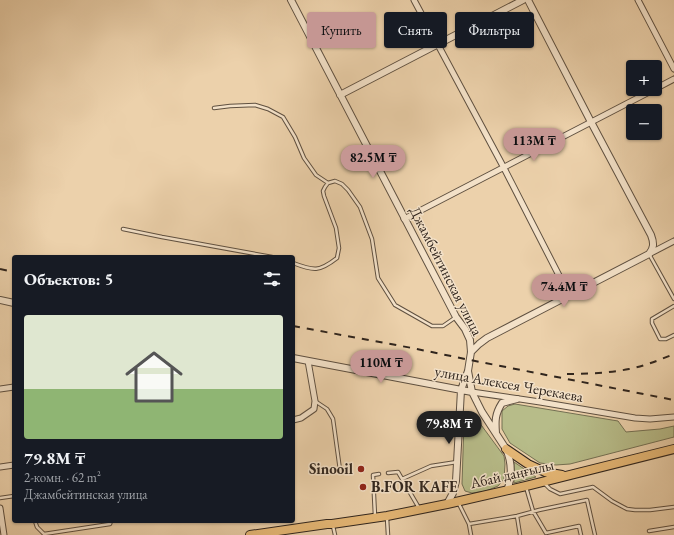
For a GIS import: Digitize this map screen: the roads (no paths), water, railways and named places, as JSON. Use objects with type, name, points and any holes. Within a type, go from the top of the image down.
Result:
[{"type":"main road","points":[[567,476],[674,445]]},
{"type":"main road","points":[[506,449],[528,464],[545,472],[567,476],[674,449]]},
{"type":"main road","name":"Абай даңғылы","points":[[250,535],[269,534],[420,510],[567,476]]},
{"type":"street","name":"Джамбейтинская улица","points":[[291,0],[404,219],[456,317],[465,329],[470,340],[471,352],[468,371],[461,390],[456,481],[453,493],[447,504]]},
{"type":"street","points":[[414,0],[421,12]]},
{"type":"street","points":[[447,39],[523,0]]},
{"type":"street","points":[[528,0],[651,235],[654,245],[649,254]]},
{"type":"street","points":[[638,0],[674,69]]},
{"type":"street","points":[[340,95],[430,48]]},
{"type":"street","points":[[440,48],[569,295]]},
{"type":"street","points":[[662,85],[674,79]]},
{"type":"street","points":[[404,219],[641,96]]},
{"type":"street","points":[[471,352],[487,338],[674,241]]},
{"type":"street","points":[[0,300],[12,303]]},
{"type":"street","name":"улица Алексея Черекаева","points":[[295,358],[472,392],[635,418],[674,417]]},
{"type":"street","points":[[295,420],[301,418],[314,409],[315,401],[308,361]]},
{"type":"street","points":[[468,371],[472,392],[482,412],[506,449],[510,461],[511,474],[507,490]]},
{"type":"street","points":[[0,389],[12,387]]},
{"type":"street","points":[[496,435],[495,419],[497,410],[502,403],[517,398]]},
{"type":"street","points":[[0,467],[12,465]]},
{"type":"street","points":[[0,508],[4,535]]},
{"type":"lane","points":[[214,108],[230,106],[255,106],[268,109],[283,117],[295,137],[304,158],[316,175],[328,183],[335,182],[342,184],[360,207],[372,239],[378,278],[395,305],[432,326],[443,326],[456,317]]},
{"type":"lane","points":[[295,264],[309,269],[318,269],[328,265],[337,258],[339,248],[336,228],[323,191],[328,183]]},
{"type":"lane","points":[[123,229],[261,255]]},
{"type":"lane","points":[[649,254],[674,299]]},
{"type":"lane","points":[[674,306],[652,319],[652,323],[660,339],[666,339],[674,335]]},
{"type":"lane","points":[[315,401],[327,409],[332,419],[340,470]]},
{"type":"lane","points":[[402,479],[431,466],[457,462]]},
{"type":"lane","points":[[388,473],[398,472],[420,510]]},
{"type":"lane","points":[[375,517],[373,475],[379,474]]},
{"type":"lane","points":[[543,482],[550,489],[560,494],[593,487],[612,501],[627,509],[643,510],[674,507]]},
{"type":"lane","points":[[526,486],[533,512],[546,534],[579,526],[581,535]]},
{"type":"lane","points":[[0,498],[12,496]]},
{"type":"lane","points":[[469,524],[517,516],[587,500],[595,535]]},
{"type":"lane","points":[[458,502],[469,524],[471,535]]},
{"type":"lane","points":[[387,516],[388,535]]},
{"type":"lane","points":[[517,516],[520,535]]},
{"type":"lane","points":[[35,523],[36,527],[44,534],[110,523]]},
{"type":"lane","points":[[332,524],[335,535]]},
{"type":"lane","points":[[649,531],[674,527]]},
{"type":"railway","points":[[0,269],[12,272]]},
{"type":"railway","points":[[295,326],[674,400]]},
{"type":"railway","points":[[567,374],[598,373],[629,369],[646,365],[674,354]]},
{"type":"place","name":"Sinooil","points":[[361,469]]},
{"type":"place","name":"B.FOR KAFE","points":[[363,487]]}]
